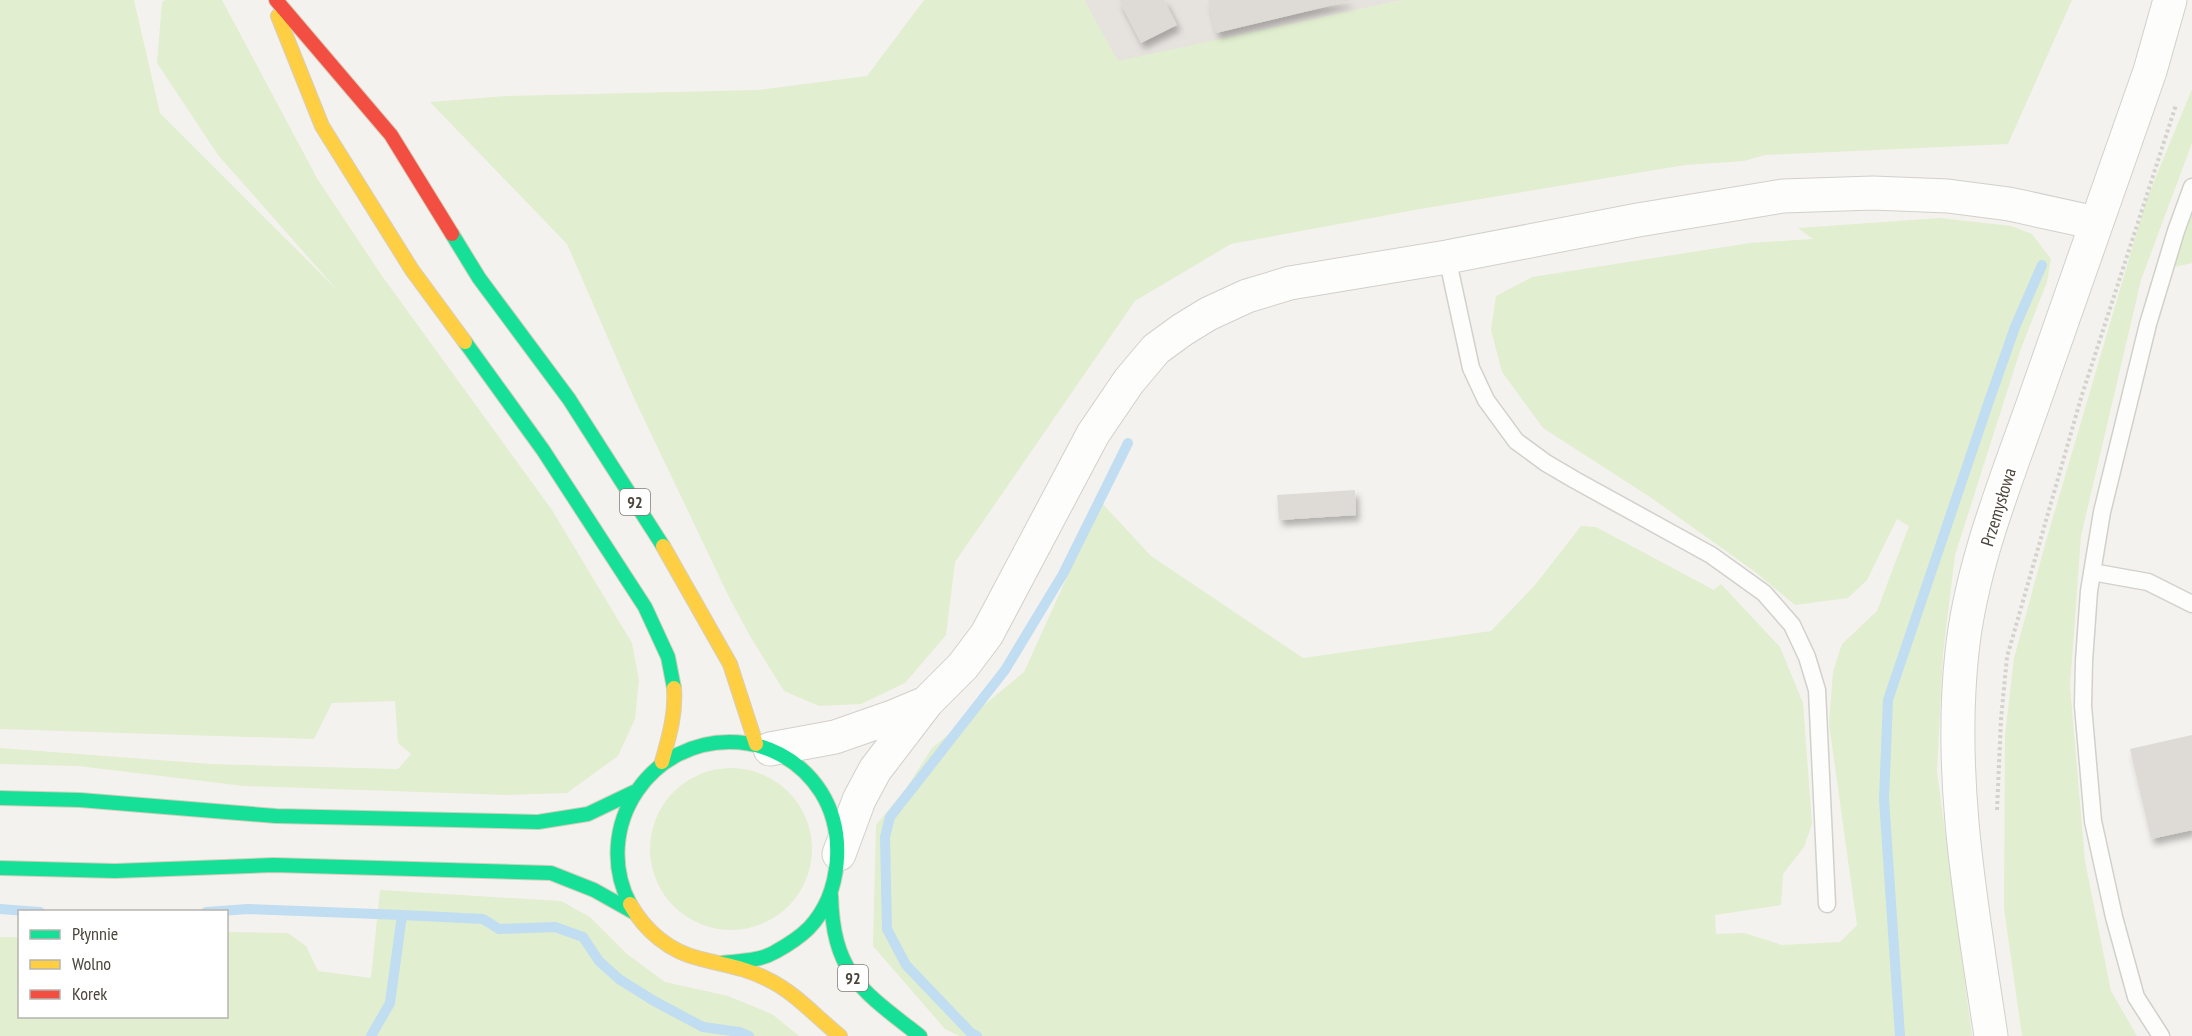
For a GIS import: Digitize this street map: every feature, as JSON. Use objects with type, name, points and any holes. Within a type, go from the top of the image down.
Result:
[{"type":"main road","name":"92","points":[[274,0],[391,135],[479,278],[569,399],[672,560],[730,664],[763,746]]},
{"type":"main road","name":"92","points":[[274,0],[322,126],[412,270],[543,450],[645,607],[668,657],[674,687],[672,726],[662,762]]},
{"type":"main road","name":"92","points":[[840,1036],[779,985],[754,973],[697,958],[673,948],[652,933],[635,913],[625,895],[619,874],[618,832],[624,811],[634,792],[662,762],[679,752],[707,743],[737,740],[763,746],[790,759],[807,773],[821,790],[834,821],[839,854],[831,895],[830,916],[833,936],[846,970],[879,1003],[920,1036]]},
{"type":"main road","points":[[0,798],[80,800],[276,816],[538,822],[588,814],[634,792]]},
{"type":"main road","points":[[0,868],[115,871],[273,865],[551,873],[576,881],[608,896],[635,913]]},
{"type":"main road","name":"92","points":[[723,963],[750,961],[775,952],[798,938],[817,918],[831,895]]},
{"type":"street","name":"Przemysłowa","points":[[1990,1036],[1960,818],[1958,738],[1962,653],[1971,598],[1997,503],[2150,71],[2170,0]]},
{"type":"street","points":[[839,854],[859,800],[875,770],[927,702],[963,666],[987,634],[1093,434],[1129,381],[1156,350],[1182,330],[1247,296],[1290,283],[1447,257],[1638,220],[1794,196],[1873,193],[1948,196],[2009,204],[2096,223]]},
{"type":"street","points":[[763,746],[835,737],[927,702]]},
{"type":"lane","points":[[2161,1036],[2136,998],[2116,926],[2093,821],[2083,706],[2085,637],[2092,572],[2102,512],[2148,324],[2192,187]]},
{"type":"lane","points":[[1447,257],[1471,368],[1486,400],[1516,441],[1546,463],[1575,480],[1711,555],[1764,593],[1792,625],[1807,657],[1817,690],[1827,904]]},
{"type":"lane","points":[[2092,572],[2148,582],[2192,604]]},
{"type":"path","points":[[1996,821],[2001,719],[2007,657],[2081,398],[2180,95]]},
{"type":"shaded area","points":[[1084,0],[1403,0],[1118,62]]},
{"type":"green space","points":[[0,0],[134,0],[160,113],[338,291],[218,155],[157,63],[162,2],[165,0],[222,0],[318,180],[382,276],[552,510],[632,643],[639,680],[635,719],[618,756],[567,793],[506,795],[244,786],[78,766],[0,764],[0,748],[211,764],[398,769],[411,754],[398,743],[395,701],[332,703],[314,739],[0,729]]},
{"type":"green space","points":[[924,0],[1084,0],[1118,61],[1403,0],[2072,0],[2008,144],[1765,155],[1744,161],[1685,165],[1420,209],[1231,244],[1135,301],[955,562],[946,635],[905,683],[861,704],[819,706],[784,691],[750,636],[634,398],[567,244],[430,102],[506,96],[758,90],[867,76]]},
{"type":"green space","points":[[2192,89],[2192,143],[2141,280],[2081,536],[2070,686],[2085,861],[2111,991],[2137,1036],[2022,1036],[2004,908],[2005,735],[2014,658],[2146,201]]},
{"type":"green space","points":[[2192,205],[2192,263],[2165,269]]},
{"type":"green space","points":[[1940,218],[2011,226],[2032,234],[2051,259],[2047,282],[2020,351],[1955,555],[1943,653],[1937,771],[1972,1036],[959,1036],[945,1029],[873,946],[876,825],[907,787],[932,748],[1024,672],[1101,502],[1151,556],[1303,658],[1491,631],[1535,585],[1581,526],[1596,527],[1714,590],[1721,584],[1780,647],[1803,703],[1812,824],[1804,847],[1783,874],[1781,905],[1715,915],[1716,934],[1744,933],[1782,945],[1840,942],[1857,925],[1829,724],[1833,672],[1842,644],[1877,611],[1909,526],[1897,519],[1867,580],[1848,598],[1795,605],[1754,571],[1650,497],[1543,428],[1502,372],[1491,330],[1496,296],[1532,277],[1750,243],[1813,239],[1798,228]]},
{"type":"green space","points":[[731,768],[762,774],[788,792],[806,818],[812,849],[806,880],[788,906],[762,924],[731,930],[700,924],[674,906],[656,880],[650,849],[656,818],[674,792],[700,774]]},
{"type":"green space","points":[[380,890],[561,901],[590,917],[627,954],[665,982],[728,996],[772,1014],[799,1036],[0,1036],[0,937],[18,937],[18,1018],[228,1018],[228,932],[288,933],[306,946],[318,971],[371,978]]},
{"type":"building","points":[[1119,0],[1164,0],[1177,25],[1141,43]]},
{"type":"building","points":[[1208,0],[1350,0],[1350,1],[1216,33]]},
{"type":"building","points":[[1355,490],[1356,515],[1279,520],[1277,495]]},
{"type":"building","points":[[2192,735],[2192,830],[2151,839],[2130,749]]},
{"type":"waterway","points":[[1900,1036],[1884,799],[1888,700],[2015,327],[2042,265]]},
{"type":"waterway","points":[[977,1036],[971,1033],[906,965],[887,929],[885,837],[890,817],[1005,670],[1063,574],[1128,443]]},
{"type":"waterway","points":[[0,909],[18,910]]},
{"type":"waterway","points":[[228,910],[248,909],[483,919],[499,929],[555,927],[583,937],[599,961],[619,979],[654,1001],[703,1027],[739,1032],[749,1036]]},
{"type":"waterway","points":[[371,1036],[390,1003],[402,915]]},
{"type":"traffic: fast","points":[[452,234],[479,278],[569,399],[663,546]]},
{"type":"traffic: fast","points":[[465,342],[543,450],[645,607],[668,657],[674,688]]},
{"type":"traffic: fast","points":[[630,904],[620,876],[618,861],[620,832],[629,804],[637,791],[656,770],[678,754],[703,745],[729,742],[755,745],[780,754],[803,770],[821,792],[829,808],[837,843],[834,880],[820,914],[797,938],[763,957],[722,963]]},
{"type":"traffic: fast","points":[[0,798],[80,800],[276,816],[538,822],[588,814],[634,792]]},
{"type":"traffic: fast","points":[[0,868],[115,871],[273,865],[551,873],[594,890],[635,913]]},
{"type":"traffic: fast","points":[[831,895],[833,922],[838,944],[854,978],[882,1006],[920,1036]]},
{"type":"traffic: slow","points":[[278,16],[322,126],[412,270],[465,342]]},
{"type":"traffic: slow","points":[[663,546],[730,664],[756,744]]},
{"type":"traffic: slow","points":[[662,762],[673,716],[674,688]]},
{"type":"traffic: slow","points":[[630,904],[643,923],[669,946],[690,956],[743,969],[777,984],[840,1036]]},
{"type":"traffic: jam","points":[[276,0],[391,135],[452,234]]}]
